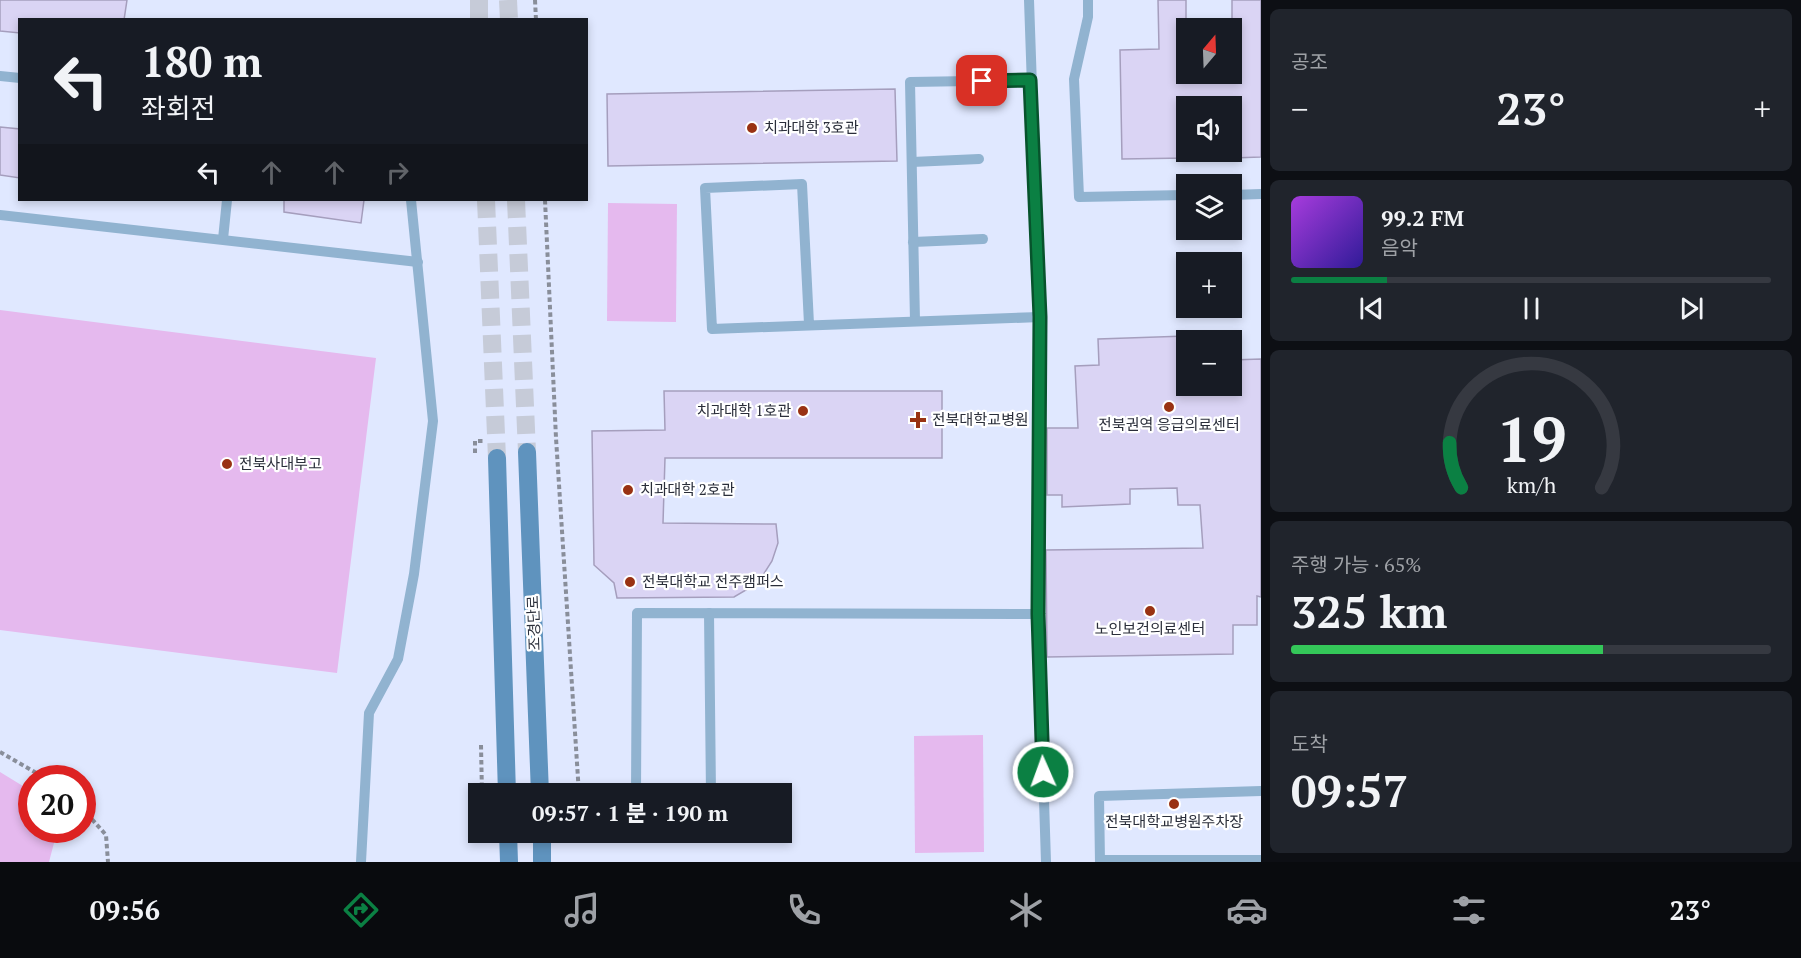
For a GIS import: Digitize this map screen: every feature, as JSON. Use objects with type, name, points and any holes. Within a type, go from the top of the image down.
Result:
[{"type":"street","name":"조경단로","points":[[527,452],[540,783]]},
{"type":"street","points":[[497,458],[507,783]]},
{"type":"street","points":[[508,843],[509,862]]},
{"type":"street","points":[[542,843],[542,862]]},
{"type":"lane","points":[[1029,0],[1040,317],[1038,614],[1046,862]]},
{"type":"lane","points":[[1088,0],[1088,17],[1074,79],[1079,197],[1176,195]]},
{"type":"lane","points":[[0,76],[18,78]]},
{"type":"lane","points":[[915,321],[910,82],[1030,80]]},
{"type":"lane","points":[[912,162],[979,159]]},
{"type":"lane","points":[[809,324],[802,184],[705,189],[712,329],[1040,317]]},
{"type":"lane","points":[[1242,195],[1261,194]]},
{"type":"lane","points":[[223,239],[227,201]]},
{"type":"lane","points":[[361,862],[369,713],[398,659],[414,574],[433,421],[411,201]]},
{"type":"lane","points":[[0,215],[418,262]]},
{"type":"lane","points":[[913,242],[983,239]]},
{"type":"lane","points":[[636,783],[637,613],[1038,614]]},
{"type":"lane","points":[[709,613],[711,783]]},
{"type":"lane","points":[[1261,791],[1099,796],[1100,861],[1261,860]]},
{"type":"path","points":[[535,0],[536,18]]},
{"type":"path","points":[[544,201],[556,438],[578,783]]},
{"type":"path","points":[[0,752],[22,765]]},
{"type":"path","points":[[96,824],[106,835],[108,862]]},
{"type":"shaded area","name":"전북대학교 전주캠퍼스","points":[[0,0],[1261,0],[1261,862],[0,862]]},
{"type":"shaded area","points":[[608,203],[677,204],[676,322],[607,321]]},
{"type":"shaded area","points":[[0,310],[376,358],[337,673],[0,630]]},
{"type":"shaded area","points":[[983,735],[984,852],[915,853],[914,736]]},
{"type":"shaded area","points":[[0,772],[18,783],[18,843],[54,843],[49,862],[0,862]]},
{"type":"building","points":[[0,0],[127,0],[124,18],[18,18],[18,33],[0,31]]},
{"type":"building","points":[[1158,0],[1186,0],[1186,18],[1176,18],[1176,84],[1242,84],[1242,18],[1232,18],[1232,0],[1261,0],[1261,157],[1242,158],[1242,96],[1176,96],[1176,158],[1122,159],[1120,50],[1159,49]]},
{"type":"building","name":"치과대학 3호관","points":[[895,89],[897,161],[608,166],[607,94]]},
{"type":"building","points":[[0,127],[18,129],[18,178],[0,175]]},
{"type":"building","points":[[284,201],[364,201],[361,223],[284,212]]},
{"type":"building","points":[[1176,336],[1176,396],[1242,396],[1242,360],[1261,359],[1261,597],[1257,596],[1257,625],[1233,625],[1233,654],[1047,657],[1046,550],[1203,548],[1200,505],[1178,505],[1177,488],[1130,489],[1130,504],[1062,507],[1062,495],[1047,495],[1047,428],[1078,428],[1075,366],[1099,365],[1098,339]]},
{"type":"building","points":[[664,391],[942,391],[942,458],[665,458],[663,523],[776,524],[778,543],[772,561],[758,583],[734,597],[617,598],[614,583],[594,565],[592,431],[665,430]]},
{"type":"tunnel","points":[[479,0],[479,18]]},
{"type":"tunnel","points":[[508,0],[509,18]]},
{"type":"tunnel","points":[[486,201],[497,458]]},
{"type":"tunnel","points":[[516,201],[527,452]]},
{"type":"place","name":"치과대학 3호관","points":[[752,128]]},
{"type":"place","name":"전북권역 응급의료센터","points":[[1169,407]]},
{"type":"place","name":"치과대학 1호관","points":[[803,411]]},
{"type":"place","name":"전북대학교병원","points":[[918,420]]},
{"type":"place","name":"전북사대부고","points":[[227,464]]},
{"type":"place","name":"치과대학 2호관","points":[[628,490]]},
{"type":"place","name":"전북대학교 전주캠퍼스","points":[[630,582]]},
{"type":"place","name":"노인보건의료센터","points":[[1150,611]]},
{"type":"place","name":"전북대학교병원주차장","points":[[1174,804]]},
{"type":"route","points":[[982,81],[1030,80],[1040,317],[1038,614],[1043,772]]}]
